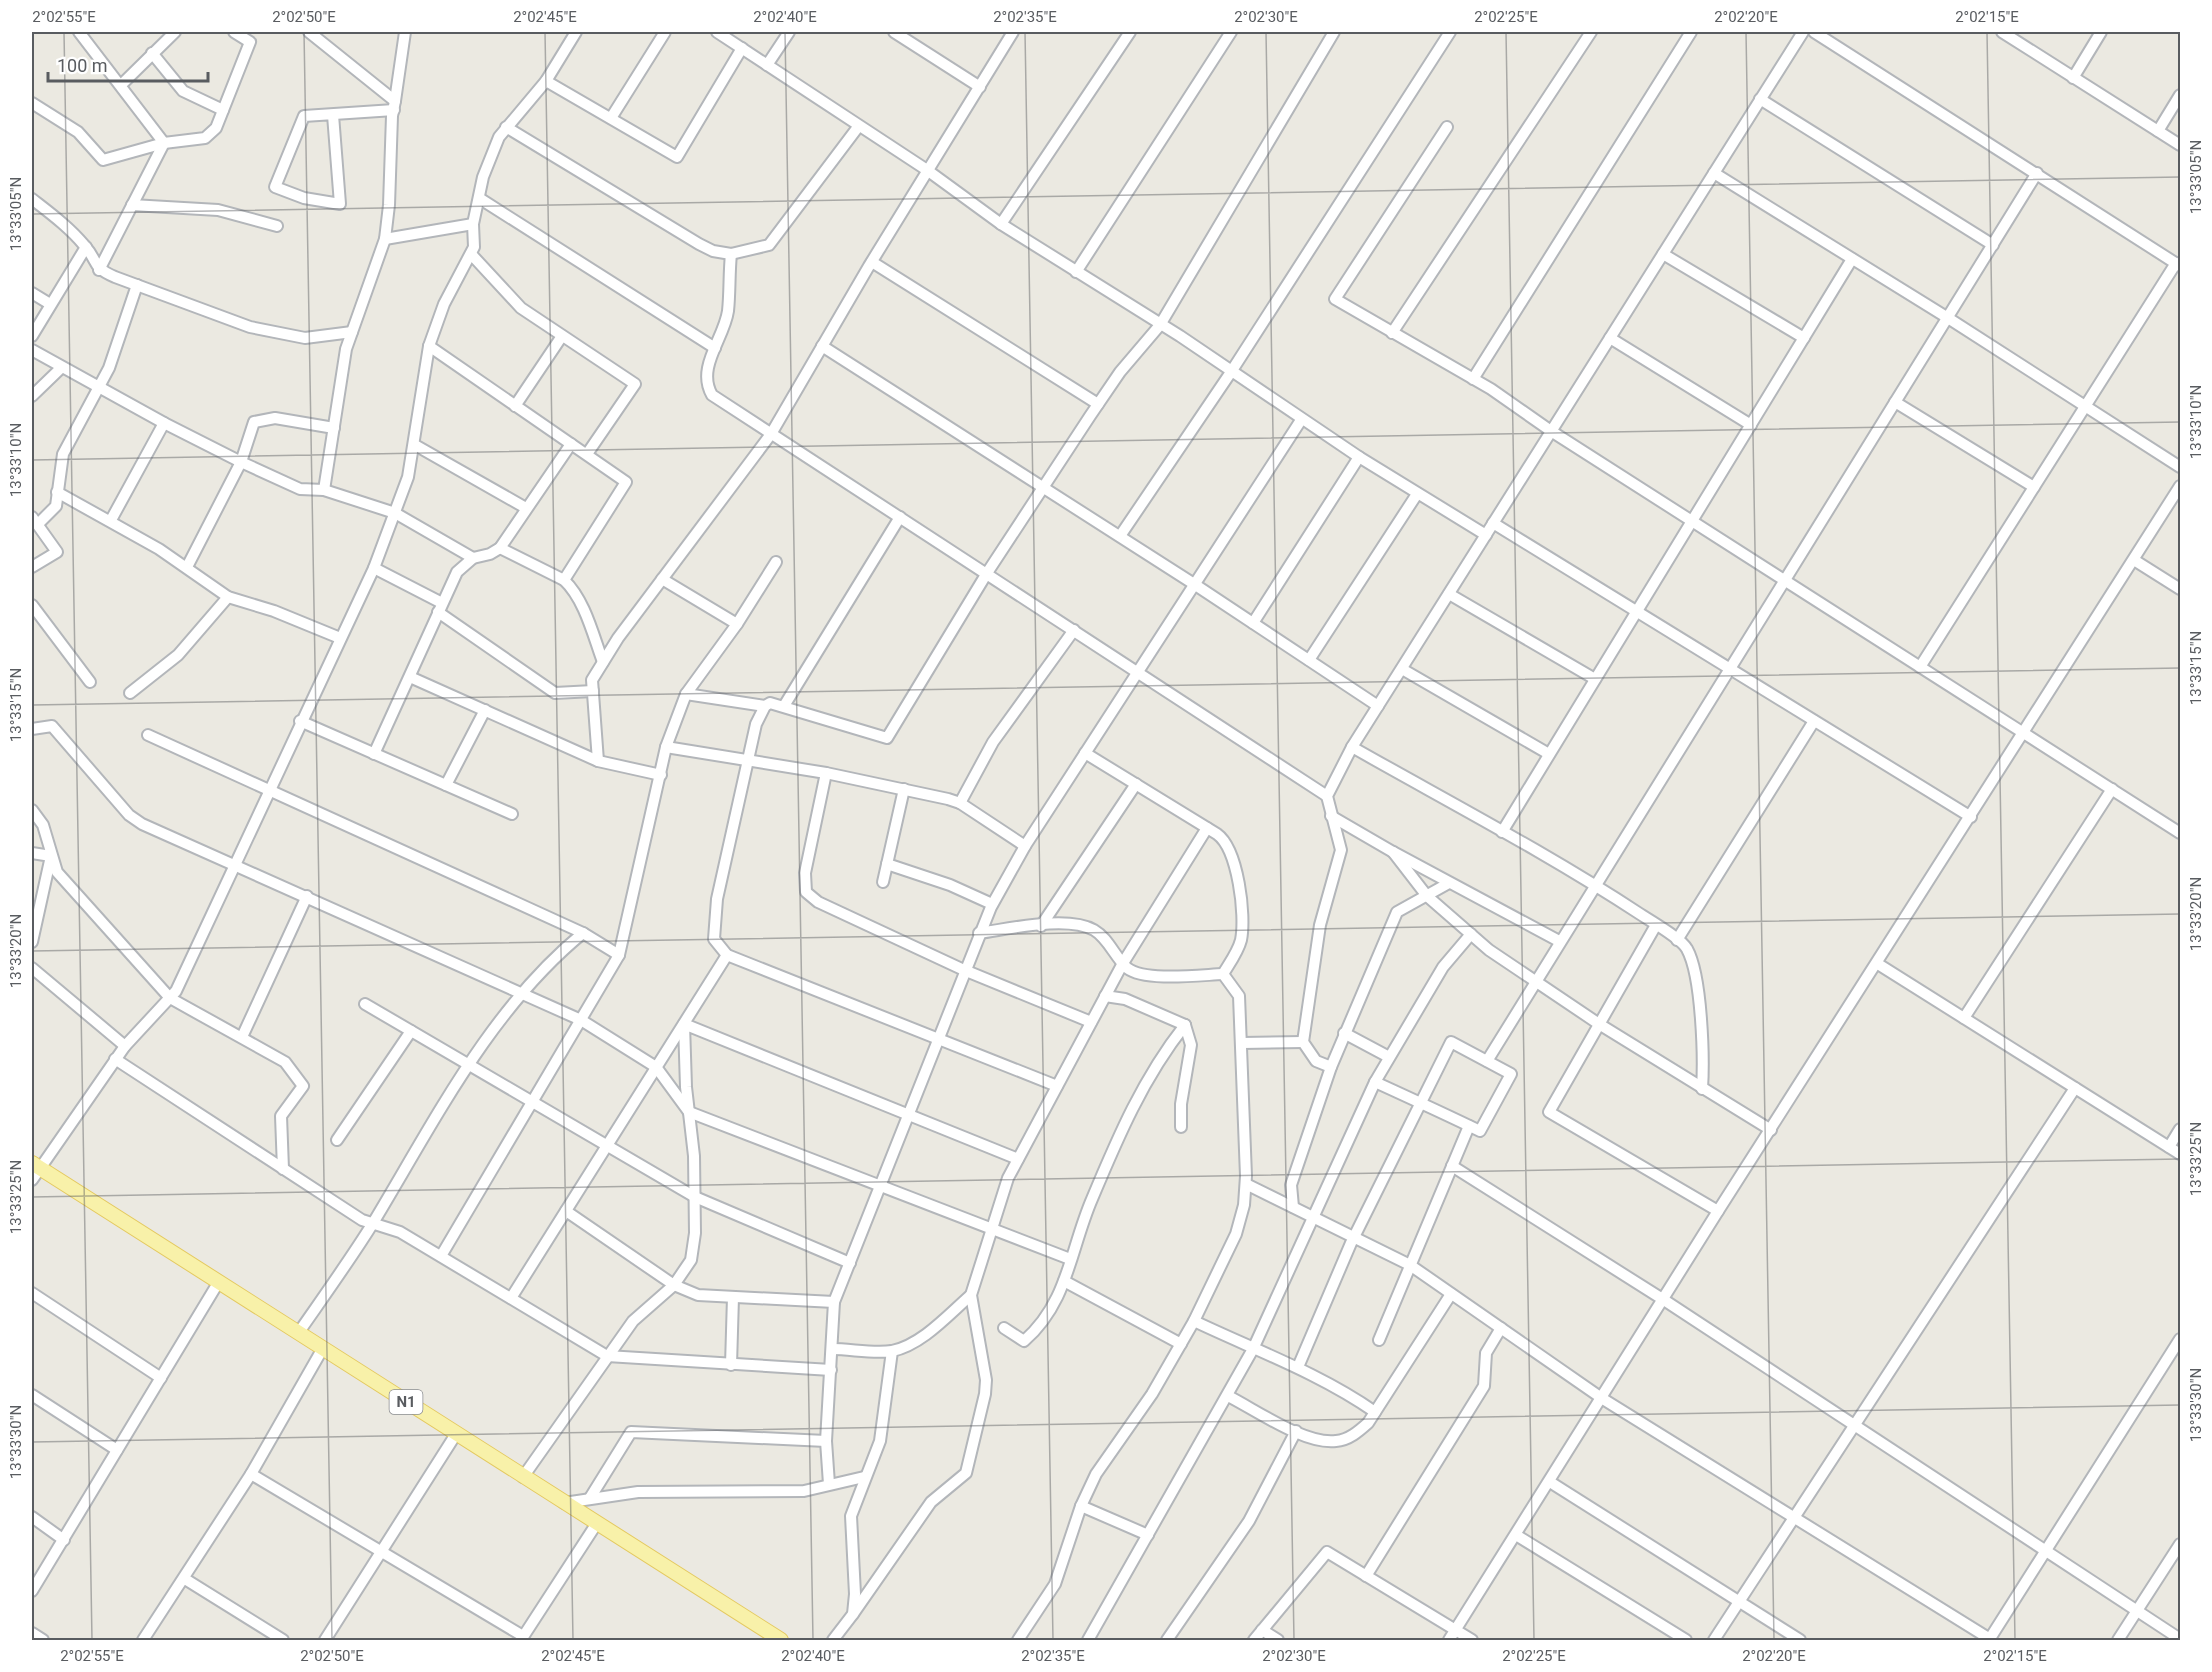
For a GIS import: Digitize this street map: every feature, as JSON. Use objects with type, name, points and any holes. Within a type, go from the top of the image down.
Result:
[{"type":"main road","name":"N1","points":[[34,1170],[299,1332],[780,1641]]},
{"type":"street","points":[[79,32],[164,143]]},
{"type":"street","points":[[121,85],[175,32]]},
{"type":"street","points":[[32,103],[78,132],[103,160],[164,143],[205,138],[216,128],[250,42],[234,32]]},
{"type":"street","points":[[309,32],[394,106]]},
{"type":"street","points":[[324,490],[346,349],[385,239],[394,106],[405,32]]},
{"type":"street","points":[[34,1170],[125,1046],[176,991],[300,721],[374,568],[395,513],[408,477],[415,445],[429,346],[444,304],[474,247],[473,224],[483,177],[506,127],[546,81],[576,32]]},
{"type":"street","points":[[611,118],[665,32]]},
{"type":"street","points":[[717,32],[858,127],[927,170],[1001,224],[1160,325],[1301,420],[1486,535]]},
{"type":"street","points":[[767,65],[789,32]]},
{"type":"street","points":[[894,32],[980,87]]},
{"type":"street","points":[[598,761],[592,680],[662,579],[771,434],[927,170],[1013,32]]},
{"type":"street","points":[[1001,224],[1130,32]]},
{"type":"street","points":[[1076,272],[1231,32]]},
{"type":"street","points":[[1057,1086],[939,1037],[727,955],[714,939],[714,926],[756,724],[765,706],[770,703],[887,738],[987,573],[1098,404],[1160,325],[1334,32]]},
{"type":"street","points":[[1120,536],[1231,372],[1450,32]]},
{"type":"street","points":[[1392,333],[1591,32]]},
{"type":"street","points":[[1473,379],[1692,32]]},
{"type":"street","points":[[1331,1067],[1316,1061],[1303,1042],[1320,926],[1341,850],[1327,796],[1352,747],[1803,32]]},
{"type":"street","points":[[1814,32],[2178,264],[1920,667]]},
{"type":"street","points":[[2002,32],[2181,145]]},
{"type":"street","points":[[2073,78],[2101,32]]},
{"type":"street","points":[[546,81],[677,157],[742,48]]},
{"type":"street","points":[[153,53],[183,92],[223,110]]},
{"type":"street","points":[[2158,131],[2181,94]]},
{"type":"street","points":[[1760,99],[1993,245]]},
{"type":"street","points":[[333,115],[340,204],[304,198],[275,188],[304,116],[333,115],[394,106]]},
{"type":"street","points":[[506,127],[699,244],[713,251],[730,254],[769,245],[858,127]]},
{"type":"street","points":[[1447,127],[1335,299],[1491,389],[1551,431],[1784,581],[2180,832]]},
{"type":"street","points":[[99,270],[164,143]]},
{"type":"street","points":[[1714,173],[1948,318],[2181,467]]},
{"type":"street","points":[[1486,1060],[2037,173]]},
{"type":"street","points":[[479,198],[715,348]]},
{"type":"street","points":[[32,199],[60,220],[86,246],[99,270],[249,327],[305,338],[352,332]]},
{"type":"street","points":[[132,205],[218,210],[278,226]]},
{"type":"street","points":[[385,239],[473,224]]},
{"type":"street","points":[[32,336],[86,246]]},
{"type":"street","points":[[471,254],[520,308],[635,384],[587,454]]},
{"type":"street","points":[[730,254],[728,310],[707,369],[705,383],[712,395],[1327,796]]},
{"type":"street","points":[[1663,254],[1804,338]]},
{"type":"street","points":[[1502,832],[1852,259]]},
{"type":"street","points":[[872,262],[1098,404]]},
{"type":"street","points":[[32,567],[57,552],[35,521],[54,511],[60,466],[67,443],[100,388],[109,368],[137,285]]},
{"type":"street","points":[[32,293],[50,304]]},
{"type":"street","points":[[515,406],[562,336]]},
{"type":"street","points":[[1610,338],[1751,425]]},
{"type":"street","points":[[429,346],[626,482],[564,580]]},
{"type":"street","points":[[822,346],[1120,536],[1378,706]]},
{"type":"street","points":[[32,350],[61,368],[241,462],[300,489],[324,490],[395,513],[473,558]]},
{"type":"street","points":[[32,396],[61,368]]},
{"type":"street","points":[[1895,402],[2034,487]]},
{"type":"street","points":[[187,567],[241,462],[254,422],[275,418],[334,428]]},
{"type":"street","points":[[829,1484],[826,1441],[834,1302],[906,1113],[992,904],[1024,846],[1301,420]]},
{"type":"street","points":[[111,520],[164,423]]},
{"type":"street","points":[[374,754],[457,572],[473,558],[490,554],[500,548],[571,444]]},
{"type":"street","points":[[415,445],[526,508]]},
{"type":"street","points":[[1252,623],[1359,457]]},
{"type":"street","points":[[1449,1641],[1718,1211],[1878,964],[2181,486]]},
{"type":"street","points":[[57,492],[111,520],[187,567],[228,597],[274,611],[340,638]]},
{"type":"street","points":[[1309,660],[1417,494]]},
{"type":"street","points":[[784,706],[900,517]]},
{"type":"street","points":[[1493,523],[1971,817]]},
{"type":"street","points":[[500,548],[564,580],[579,600],[603,662]]},
{"type":"street","points":[[2134,560],[2181,589]]},
{"type":"street","points":[[441,1256],[619,955],[666,747],[686,694],[737,624],[776,562]]},
{"type":"street","points":[[374,568],[440,607],[555,693],[593,691]]},
{"type":"street","points":[[662,579],[737,624]]},
{"type":"street","points":[[1449,594],[1595,679]]},
{"type":"street","points":[[130,693],[178,655],[228,597]]},
{"type":"street","points":[[32,605],[90,682]]},
{"type":"street","points":[[960,803],[993,742],[1074,630]]},
{"type":"street","points":[[1402,669],[1549,754]]},
{"type":"street","points":[[410,676],[598,761],[661,775]]},
{"type":"street","points":[[686,694],[765,706]]},
{"type":"street","points":[[447,785],[485,710]]},
{"type":"street","points":[[300,721],[512,814]]},
{"type":"street","points":[[1677,940],[1814,721]]},
{"type":"street","points":[[32,729],[52,726],[124,809],[142,824],[581,1020],[656,1067],[689,1112],[879,1187],[1070,1258]]},
{"type":"street","points":[[148,735],[583,933],[619,955]]},
{"type":"street","points":[[666,747],[826,774],[904,789],[960,803],[1024,846]]},
{"type":"street","points":[[1352,747],[1595,885],[1687,948],[1695,975],[1704,1061],[1702,1089]]},
{"type":"street","points":[[1085,753],[1226,840],[1242,900],[1241,941],[1223,974]]},
{"type":"street","points":[[826,774],[805,873],[806,892],[818,902],[964,970],[1091,1022]]},
{"type":"street","points":[[1041,926],[1136,784]]},
{"type":"street","points":[[883,882],[904,789]]},
{"type":"street","points":[[1964,1018],[2112,789]]},
{"type":"street","points":[[32,810],[43,825],[57,872],[170,998],[285,1062],[303,1086],[281,1116],[283,1169]]},
{"type":"street","points":[[1331,816],[1449,883],[1559,941]]},
{"type":"street","points":[[833,1641],[931,1502],[966,1473],[985,1394],[986,1380],[971,1295],[1008,1178],[1123,963],[1207,828]]},
{"type":"street","points":[[1393,852],[1427,896],[1490,950],[1599,1024],[1771,1130]]},
{"type":"street","points":[[32,854],[51,856]]},
{"type":"street","points":[[32,942],[51,856]]},
{"type":"street","points":[[887,864],[950,885],[992,904]]},
{"type":"street","points":[[1293,1207],[1291,1185],[1331,1067],[1397,912],[1449,883]]},
{"type":"street","points":[[242,1037],[307,896]]},
{"type":"street","points":[[980,933],[1065,923],[1093,929],[1128,969],[1141,975],[1223,974]]},
{"type":"street","points":[[1656,925],[1548,1112],[1718,1211]]},
{"type":"street","points":[[299,1332],[372,1224],[444,1102],[521,994],[558,953],[583,933]]},
{"type":"street","points":[[1088,1641],[1253,1349],[1315,1218],[1375,1082],[1443,967],[1471,934]]},
{"type":"street","points":[[511,1298],[727,955]]},
{"type":"street","points":[[1878,964],[2181,1154]]},
{"type":"street","points":[[32,968],[125,1046]]},
{"type":"street","points":[[1018,1641],[1055,1584],[1081,1506],[1096,1474],[1152,1394],[1194,1321],[1236,1234],[1244,1205],[1246,1184],[1242,1043],[1239,996],[1223,974]]},
{"type":"street","points":[[1105,996],[1125,999],[1185,1025],[1191,1045],[1181,1127]]},
{"type":"street","points":[[365,1004],[694,1197],[850,1263]]},
{"type":"street","points":[[523,1477],[633,1321],[674,1284],[691,1260],[694,1156],[684,1024]]},
{"type":"street","points":[[684,1024],[1018,1159]]},
{"type":"street","points":[[1004,1328],[1024,1341],[1040,1327],[1055,1306],[1065,1281],[1070,1258],[1119,1132],[1162,1054],[1185,1025]]},
{"type":"street","points":[[337,1140],[411,1031]]},
{"type":"street","points":[[1344,1033],[1389,1057]]},
{"type":"street","points":[[1242,1043],[1303,1042]]},
{"type":"street","points":[[1298,1367],[1354,1238],[1421,1103],[1451,1042],[1511,1074],[1480,1131],[1421,1103],[1375,1082]]},
{"type":"street","points":[[115,1059],[283,1169],[372,1224],[400,1232],[607,1356],[831,1370]]},
{"type":"street","points":[[1713,1641],[2075,1088]]},
{"type":"street","points":[[1379,1340],[1470,1126]]},
{"type":"street","points":[[2169,1147],[2181,1129]]},
{"type":"street","points":[[1452,1166],[1664,1300],[2181,1639]]},
{"type":"street","points":[[1246,1184],[1410,1265],[1602,1399],[1795,1516],[1989,1640],[2181,1339]]},
{"type":"street","points":[[566,1211],[674,1284],[698,1295],[834,1302]]},
{"type":"street","points":[[1065,1281],[1181,1344]]},
{"type":"street","points":[[32,1591],[218,1283]]},
{"type":"street","points":[[32,1293],[160,1378]]},
{"type":"street","points":[[1228,1396],[1319,1441],[1338,1442],[1355,1435],[1375,1412],[1451,1294]]},
{"type":"street","points":[[832,1349],[892,1351],[915,1341],[971,1295]]},
{"type":"street","points":[[730,1365],[733,1298]]},
{"type":"street","points":[[1194,1321],[1298,1367],[1345,1391],[1375,1412]]},
{"type":"street","points":[[1366,1576],[1484,1386],[1486,1353],[1501,1328]]},
{"type":"street","points":[[143,1641],[251,1474],[323,1348]]},
{"type":"street","points":[[853,1614],[855,1594],[851,1516],[864,1477],[880,1441],[892,1351]]},
{"type":"street","points":[[32,1395],[117,1450]]},
{"type":"street","points":[[1167,1641],[1249,1521],[1296,1431]]},
{"type":"street","points":[[590,1498],[631,1432],[826,1441]]},
{"type":"street","points":[[325,1641],[456,1434]]},
{"type":"street","points":[[251,1474],[522,1638],[597,1523]]},
{"type":"street","points":[[564,1503],[638,1492],[804,1491],[864,1477]]},
{"type":"street","points":[[1550,1482],[1800,1641]]},
{"type":"street","points":[[1081,1506],[1148,1535]]},
{"type":"street","points":[[32,1517],[64,1540]]},
{"type":"street","points":[[1516,1535],[1686,1641]]},
{"type":"street","points":[[2118,1641],[2181,1544]]},
{"type":"street","points":[[1254,1641],[1327,1552],[1472,1641]]},
{"type":"street","points":[[185,1579],[283,1641]]},
{"type":"street","points":[[1262,1630],[1278,1641]]},
{"type":"street","points":[[32,1633],[43,1641]]}]
